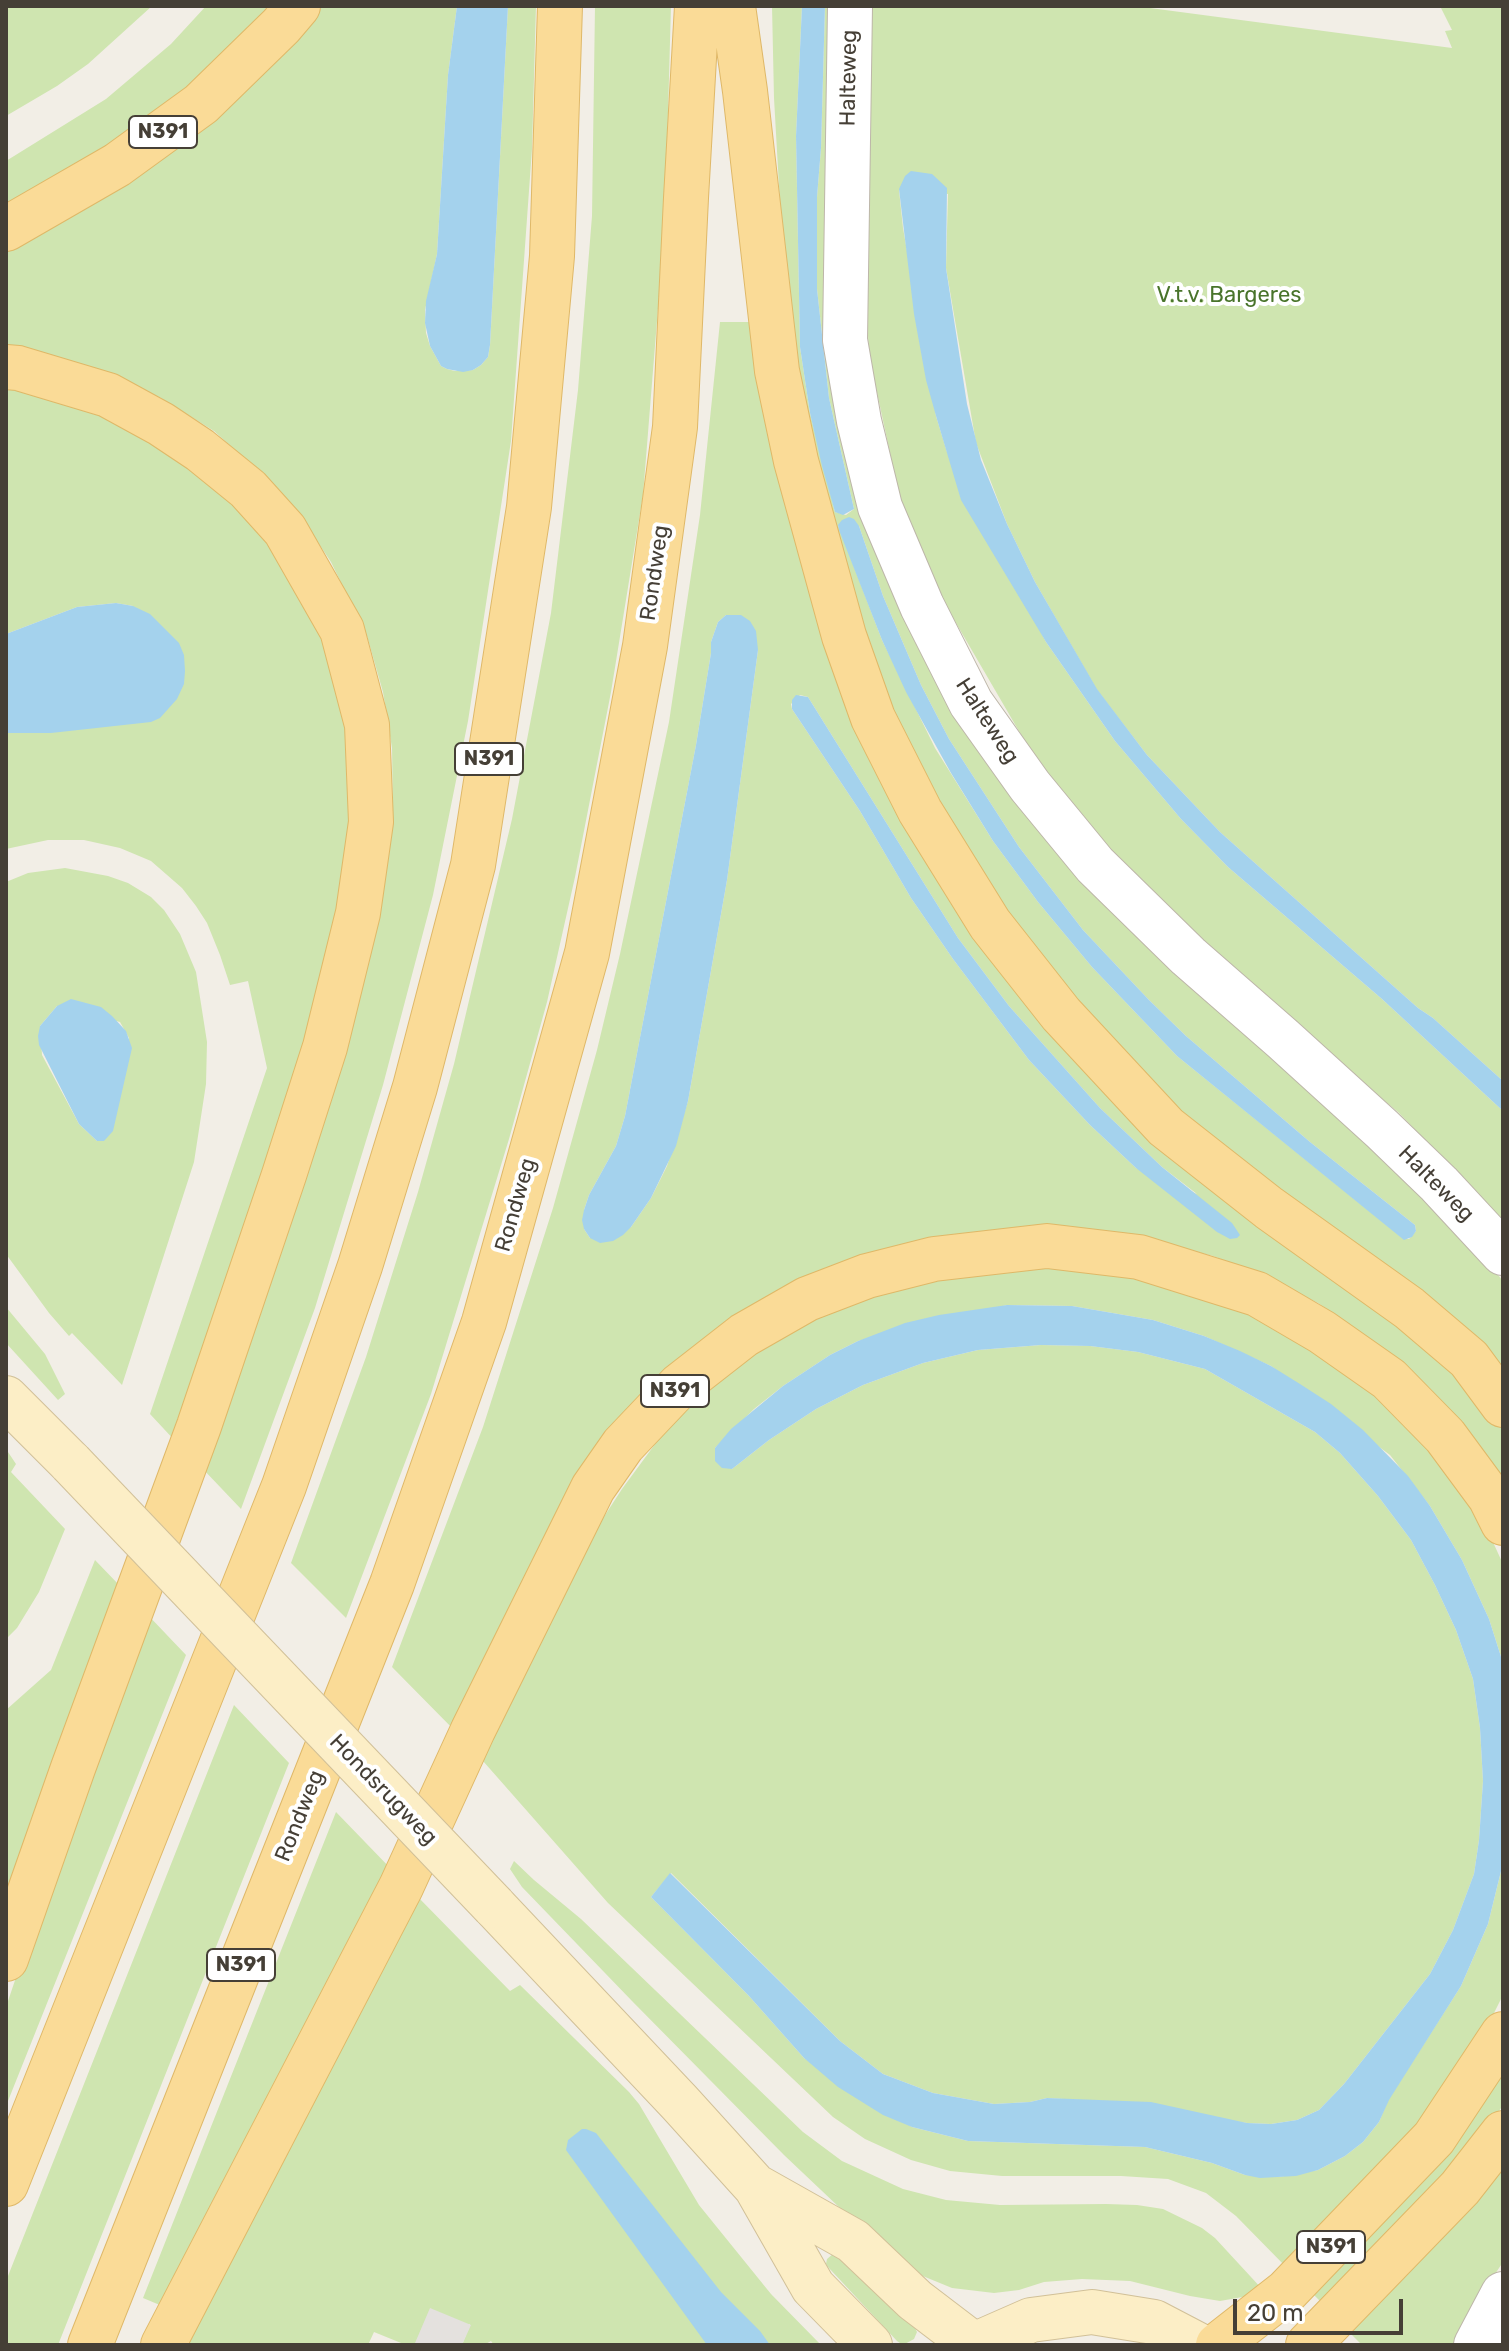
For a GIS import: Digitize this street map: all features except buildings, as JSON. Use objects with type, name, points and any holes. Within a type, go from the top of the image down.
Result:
[{"type":"main road","name":"N391","points":[[6,229],[117,165],[201,104],[298,6]]},
{"type":"main road","name":"N391","points":[[6,2184],[284,1486],[360,1266],[415,1087],[473,865],[529,507],[552,256],[560,6]]},
{"type":"main road","name":"Rondweg","points":[[90,2345],[392,1584],[484,1322],[587,953],[645,646],[675,427],[697,6]]},
{"type":"main road","points":[[733,6],[777,371],[796,461],[844,636],[873,718],[920,811],[990,924],[1061,1014],[1166,1127],[1269,1208],[1409,1308],[1469,1359],[1503,1405]]},
{"type":"main road","points":[[6,367],[108,395],[161,424],[200,450],[248,489],[285,530],[342,630],[367,725],[371,822],[358,913],[325,1047],[289,1161],[199,1426],[6,1959]]},
{"type":"main road","name":"N391","points":[[163,2345],[401,1887],[473,1730],[593,1488],[623,1445],[680,1385],[744,1335],[807,1299],[867,1276],[934,1259],[1047,1246],[1139,1257],[1257,1294],[1322,1332],[1389,1379],[1445,1436],[1490,1497],[1503,1523]]},
{"type":"main road","name":"Hondsrugweg","points":[[6,1398],[680,2103],[756,2187],[813,2287],[870,2345]]},
{"type":"main road","name":"N391","points":[[1218,2345],[1287,2291],[1434,2138],[1503,2034]]},
{"type":"main road","name":"N391","points":[[1308,2345],[1460,2188],[1503,2133]]},
{"type":"main road","name":"Hondsrugweg","points":[[756,2187],[853,2241],[915,2300],[974,2345]]},
{"type":"main road","points":[[974,2345],[1031,2320],[1092,2312],[1154,2322],[1198,2345]]},
{"type":"street","name":"Halteweg","points":[[850,6],[845,340],[859,421],[880,507],[922,606],[971,703],[1030,786],[1095,865],[1188,956],[1393,1140],[1503,1253]]},
{"type":"street","points":[[1476,2345],[1503,2294]]},
{"type":"green space","points":[[6,6],[152,6],[88,64],[6,116]]},
{"type":"green space","points":[[206,6],[275,6],[160,114],[6,212],[6,161],[106,99],[171,44]]},
{"type":"green space","points":[[320,6],[457,6],[448,75],[437,254],[425,310],[430,346],[441,366],[447,369],[473,370],[488,357],[508,6],[536,6],[532,149],[511,441],[468,721],[433,895],[383,1085],[315,1308],[241,1509],[202,1468],[333,1082],[370,957],[393,812],[392,748],[383,692],[367,636],[331,562],[299,514],[214,431],[161,398],[93,370],[6,350],[6,249],[279,51]]},
{"type":"green space","points":[[595,6],[671,6],[665,221],[643,495],[611,692],[547,1002],[509,1139],[431,1394],[346,1618],[291,1563],[366,1357],[418,1192],[454,1064],[512,819],[551,613],[578,390],[592,216]]},
{"type":"green space","points":[[772,6],[802,6],[796,136],[800,347],[810,413],[835,512],[846,515],[854,509],[829,398],[817,289],[817,197],[825,6],[831,6],[824,297],[922,650],[1336,1112],[1503,1281],[1503,1371],[1437,1303],[1224,1148],[1112,1045],[1014,923],[925,778],[888,701],[849,588],[801,406],[783,257]],"holes":[[[838,525],[859,526],[883,596],[921,685],[949,739],[1019,847],[1083,930],[1186,1036],[1310,1142],[1415,1225],[1416,1231],[1409,1239],[1404,1239],[1177,1056],[1092,967],[1038,902],[993,841],[935,748],[882,640]]]},
{"type":"green space","name":"V.t.v. Bargeres","points":[[872,6],[1135,6],[1452,48],[1445,31],[1452,30],[1440,6],[1503,6],[1503,1081],[1220,832],[1147,755],[1097,690],[1035,582],[1007,524],[976,443],[946,268],[948,194],[899,190],[936,416],[947,452],[1046,642],[1115,741],[1181,819],[1228,867],[1382,999],[1503,1111],[1503,1221],[1398,1112],[1291,1024],[1174,915],[1101,839],[1041,769],[942,599],[899,495],[869,355],[864,181]]},
{"type":"green space","points":[[720,322],[753,322],[772,432],[975,925],[1383,1304],[1494,1416],[1503,1428],[1503,1482],[1439,1398],[1376,1343],[1318,1303],[1248,1269],[1158,1242],[1016,1229],[968,1233],[927,1240],[719,1333],[459,1735],[392,1667],[483,1427],[553,1208],[597,1050],[669,722],[700,515]],"holes":[[[726,615],[758,650],[727,880],[688,1101],[667,1166],[651,1198],[631,1227],[590,1238],[584,1229],[584,1210],[616,1146],[625,1116],[696,745],[711,642],[718,622]],[[800,695],[808,697],[958,938],[1009,1006],[1100,1108],[1162,1167],[1197,1194],[1136,1168],[1090,1125],[1029,1060],[911,898],[860,811],[792,709],[791,704]]]},
{"type":"green space","points":[[6,387],[62,399],[141,430],[256,520],[337,659],[355,779],[334,950],[177,1443],[150,1414],[267,1068],[248,981],[230,985],[207,923],[182,888],[151,861],[120,848],[84,840],[48,840],[6,849],[6,733],[51,733],[133,606],[116,603],[77,607],[6,634]]},
{"type":"green space","points":[[65,868],[128,883],[151,897],[164,910],[180,934],[196,972],[207,1042],[206,1084],[194,1162],[122,1385],[72,1333],[69,1336],[6,1254],[6,882],[28,873]],"holes":[[[57,1006],[120,1022],[129,1038],[97,1141],[79,1124],[42,1055],[40,1026]]]},
{"type":"green space","points":[[1057,1266],[1158,1278],[1296,1333],[1377,1391],[1455,1479],[1492,1540],[1503,1564],[1503,1663],[1489,1619],[1462,1560],[1430,1506],[1390,1455],[1271,1366],[1204,1336],[1153,1320],[1072,1306],[1007,1305],[858,1341],[830,1355],[783,1386],[754,1409],[715,1448],[732,1469],[816,1409],[863,1385],[923,1363],[978,1350],[1041,1345],[1090,1346],[1138,1352],[1205,1369],[1315,1432],[1340,1453],[1411,1540],[1456,1630],[1473,1679],[1483,1781],[1479,1840],[1474,1874],[1453,1930],[1430,1974],[1344,2084],[1319,2110],[1297,2120],[1271,2124],[1247,2123],[1095,2101],[1047,2098],[994,2104],[933,2093],[883,2074],[840,2041],[671,1873],[651,1897],[749,1996],[804,2058],[912,2127],[968,2141],[1145,2147],[1212,2163],[1245,2175],[1279,2177],[1318,2170],[1345,2156],[1363,2142],[1379,2122],[1388,2100],[1461,1986],[1488,1924],[1503,1863],[1503,1995],[1473,2055],[1450,2092],[1288,2269],[1236,2216],[1206,2193],[1168,2179],[1002,2176],[950,2171],[911,2160],[865,2139],[833,2117],[608,1903],[483,1761],[563,1587],[596,1529],[675,1417],[703,1392],[770,1342],[869,1295],[928,1278]]},
{"type":"green space","points":[[6,1307],[45,1354],[65,1394],[58,1400],[6,1343]]},
{"type":"green space","points":[[6,1449],[16,1464],[11,1472],[65,1529],[39,1592],[17,1628],[6,1639]]},
{"type":"green space","points":[[95,1560],[121,1587],[6,1905],[6,1710],[51,1670]]},
{"type":"green space","points":[[146,1613],[186,1655],[6,2106],[6,2007],[63,1838]]},
{"type":"green space","points":[[234,1705],[289,1763],[58,2345],[6,2345],[6,2281]]},
{"type":"green space","points":[[336,1812],[394,1872],[167,2308],[143,2298]]},
{"type":"green space","points":[[514,1861],[581,1919],[803,2132],[842,2161],[903,2189],[946,2200],[1000,2205],[1137,2205],[1163,2209],[1202,2228],[1215,2238],[1263,2290],[1220,2301],[1130,2281],[1082,2279],[1044,2282],[1019,2290],[994,2293],[952,2288],[913,2272],[878,2244],[784,2155],[632,2001],[522,1887],[510,1869]]},
{"type":"green space","points":[[417,1896],[510,1991],[520,1985],[629,2092],[699,2205],[771,2294],[821,2345],[494,2345],[491,2341],[484,2345],[462,2345],[470,2324],[412,2345],[374,2332],[368,2345],[186,2345]]},
{"type":"green space","points":[[1503,2067],[1503,2105],[1473,2150],[1324,2305],[1311,2292]]},
{"type":"green space","points":[[1503,2165],[1503,2262],[1455,2345],[1362,2345],[1348,2331]]},
{"type":"green space","points":[[834,2253],[843,2254],[915,2328],[914,2339],[903,2345],[897,2341],[828,2267],[827,2259]]},
{"type":"shaded area","points":[[430,2308],[471,2325],[462,2345],[412,2345]]},
{"type":"water","points":[[457,6],[508,6],[490,345],[488,357],[481,365],[463,372],[441,366],[430,346],[425,323],[426,301],[437,254],[448,75]]},
{"type":"water","points":[[802,6],[825,6],[817,197],[817,289],[829,398],[854,509],[843,515],[835,512],[822,466],[800,347],[796,136]]},
{"type":"water","points":[[911,171],[932,174],[947,188],[946,268],[967,404],[981,460],[1035,582],[1097,689],[1147,755],[1220,832],[1503,1081],[1503,1111],[1382,999],[1228,867],[1181,819],[1115,741],[1046,642],[961,500],[936,416],[914,314],[899,189]]},
{"type":"water","points":[[849,517],[859,526],[883,596],[921,685],[949,739],[1019,847],[1083,930],[1186,1036],[1310,1142],[1415,1225],[1416,1231],[1412,1237],[1404,1240],[1177,1056],[1092,967],[1038,902],[993,841],[906,692],[839,530],[838,525]]},
{"type":"water","points":[[116,603],[150,614],[179,643],[185,671],[184,684],[177,699],[160,718],[151,722],[51,733],[6,733],[6,634],[77,607]]},
{"type":"water","points":[[726,615],[741,615],[750,621],[756,631],[758,650],[727,880],[688,1101],[676,1146],[651,1198],[623,1235],[600,1243],[590,1238],[584,1229],[584,1210],[616,1146],[625,1116],[696,745],[711,642],[718,622]]},
{"type":"water","points":[[796,695],[808,697],[958,938],[1009,1006],[1100,1108],[1162,1167],[1232,1223],[1240,1235],[1237,1238],[1230,1239],[1217,1232],[1136,1168],[1090,1125],[1029,1060],[911,898],[860,811],[792,709],[792,700]]},
{"type":"water","points":[[71,999],[101,1007],[126,1031],[132,1048],[113,1131],[104,1141],[97,1141],[79,1124],[39,1045],[40,1026],[57,1006]]},
{"type":"water","points":[[1007,1305],[1072,1306],[1153,1320],[1240,1351],[1271,1366],[1331,1404],[1363,1430],[1408,1476],[1462,1560],[1489,1619],[1503,1663],[1503,1863],[1488,1924],[1461,1986],[1389,2100],[1379,2122],[1363,2142],[1318,2170],[1296,2176],[1260,2178],[1145,2147],[968,2141],[912,2127],[883,2115],[838,2087],[804,2058],[749,1996],[651,1897],[670,1873],[840,2041],[883,2074],[933,2093],[994,2104],[1047,2098],[1151,2102],[1247,2123],[1271,2124],[1297,2120],[1319,2110],[1344,2084],[1430,1974],[1453,1930],[1474,1874],[1479,1840],[1483,1781],[1473,1679],[1456,1630],[1411,1540],[1340,1453],[1315,1432],[1205,1369],[1138,1352],[1090,1346],[1041,1345],[978,1350],[923,1363],[863,1385],[816,1409],[732,1469],[722,1468],[715,1461],[715,1448],[731,1429],[783,1386],[830,1355],[905,1323]]},
{"type":"water","points":[[582,2129],[596,2133],[721,2292],[770,2345],[707,2345],[566,2150],[568,2140]]}]
